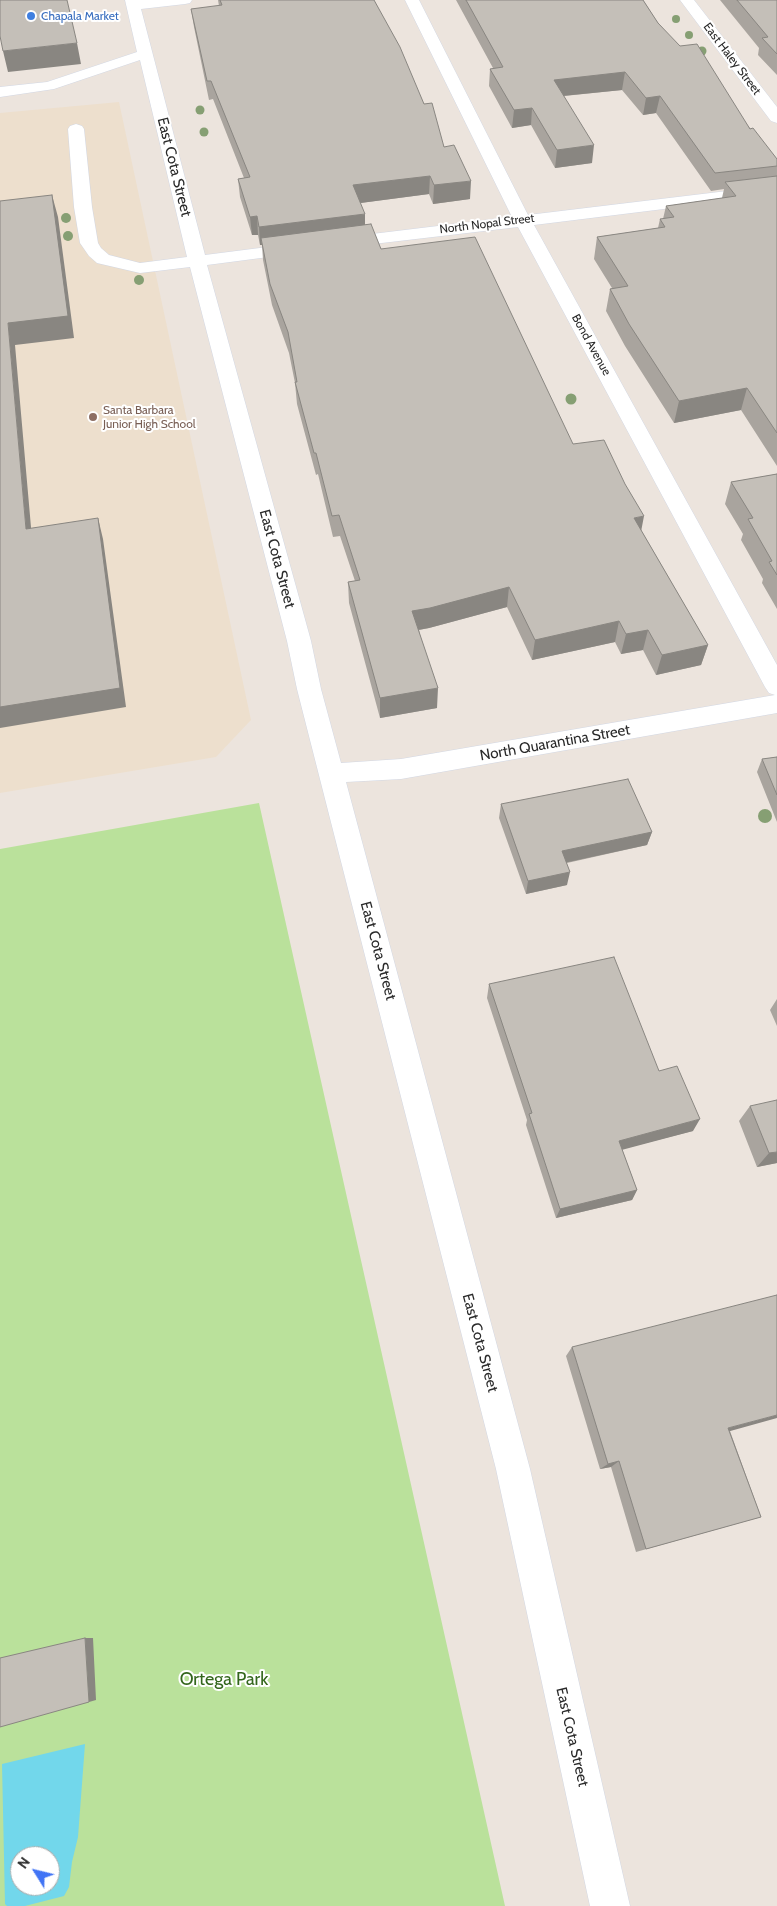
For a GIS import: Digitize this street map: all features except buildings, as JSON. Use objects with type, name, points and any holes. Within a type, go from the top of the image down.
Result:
[{"type":"street","name":"Bond Avenue","points":[[412,0],[515,206],[777,687]]},
{"type":"street","name":"East Haley Street","points":[[687,0],[777,118]]},
{"type":"street","points":[[133,2],[191,3]]},
{"type":"street","name":"East Cota Street","points":[[133,2],[197,262],[299,641],[309,689],[513,1470],[610,1906]]},
{"type":"street","points":[[0,92],[49,86],[146,54]]},
{"type":"street","name":"North Nopal Street","points":[[76,129],[83,207],[89,243],[103,259],[140,268],[777,190]]},
{"type":"street","name":"North Quarantina Street","points":[[332,774],[400,769],[777,704]]},
{"type":"shaded area","name":"Santa Barbara Junior High School","points":[[119,102],[251,720],[216,757],[0,793],[0,113]]},
{"type":"green space","name":"Ortega Park","points":[[259,803],[505,1906],[0,1906],[0,849]]},
{"type":"water","points":[[85,1744],[78,1837],[69,1887],[64,1896],[25,1906],[7,1906],[5,1904],[2,1764]]},
{"type":"place","name":"Chapala Market","points":[[31,16]]},
{"type":"place","name":"Santa Barbara Junior High School","points":[[93,417]]}]
